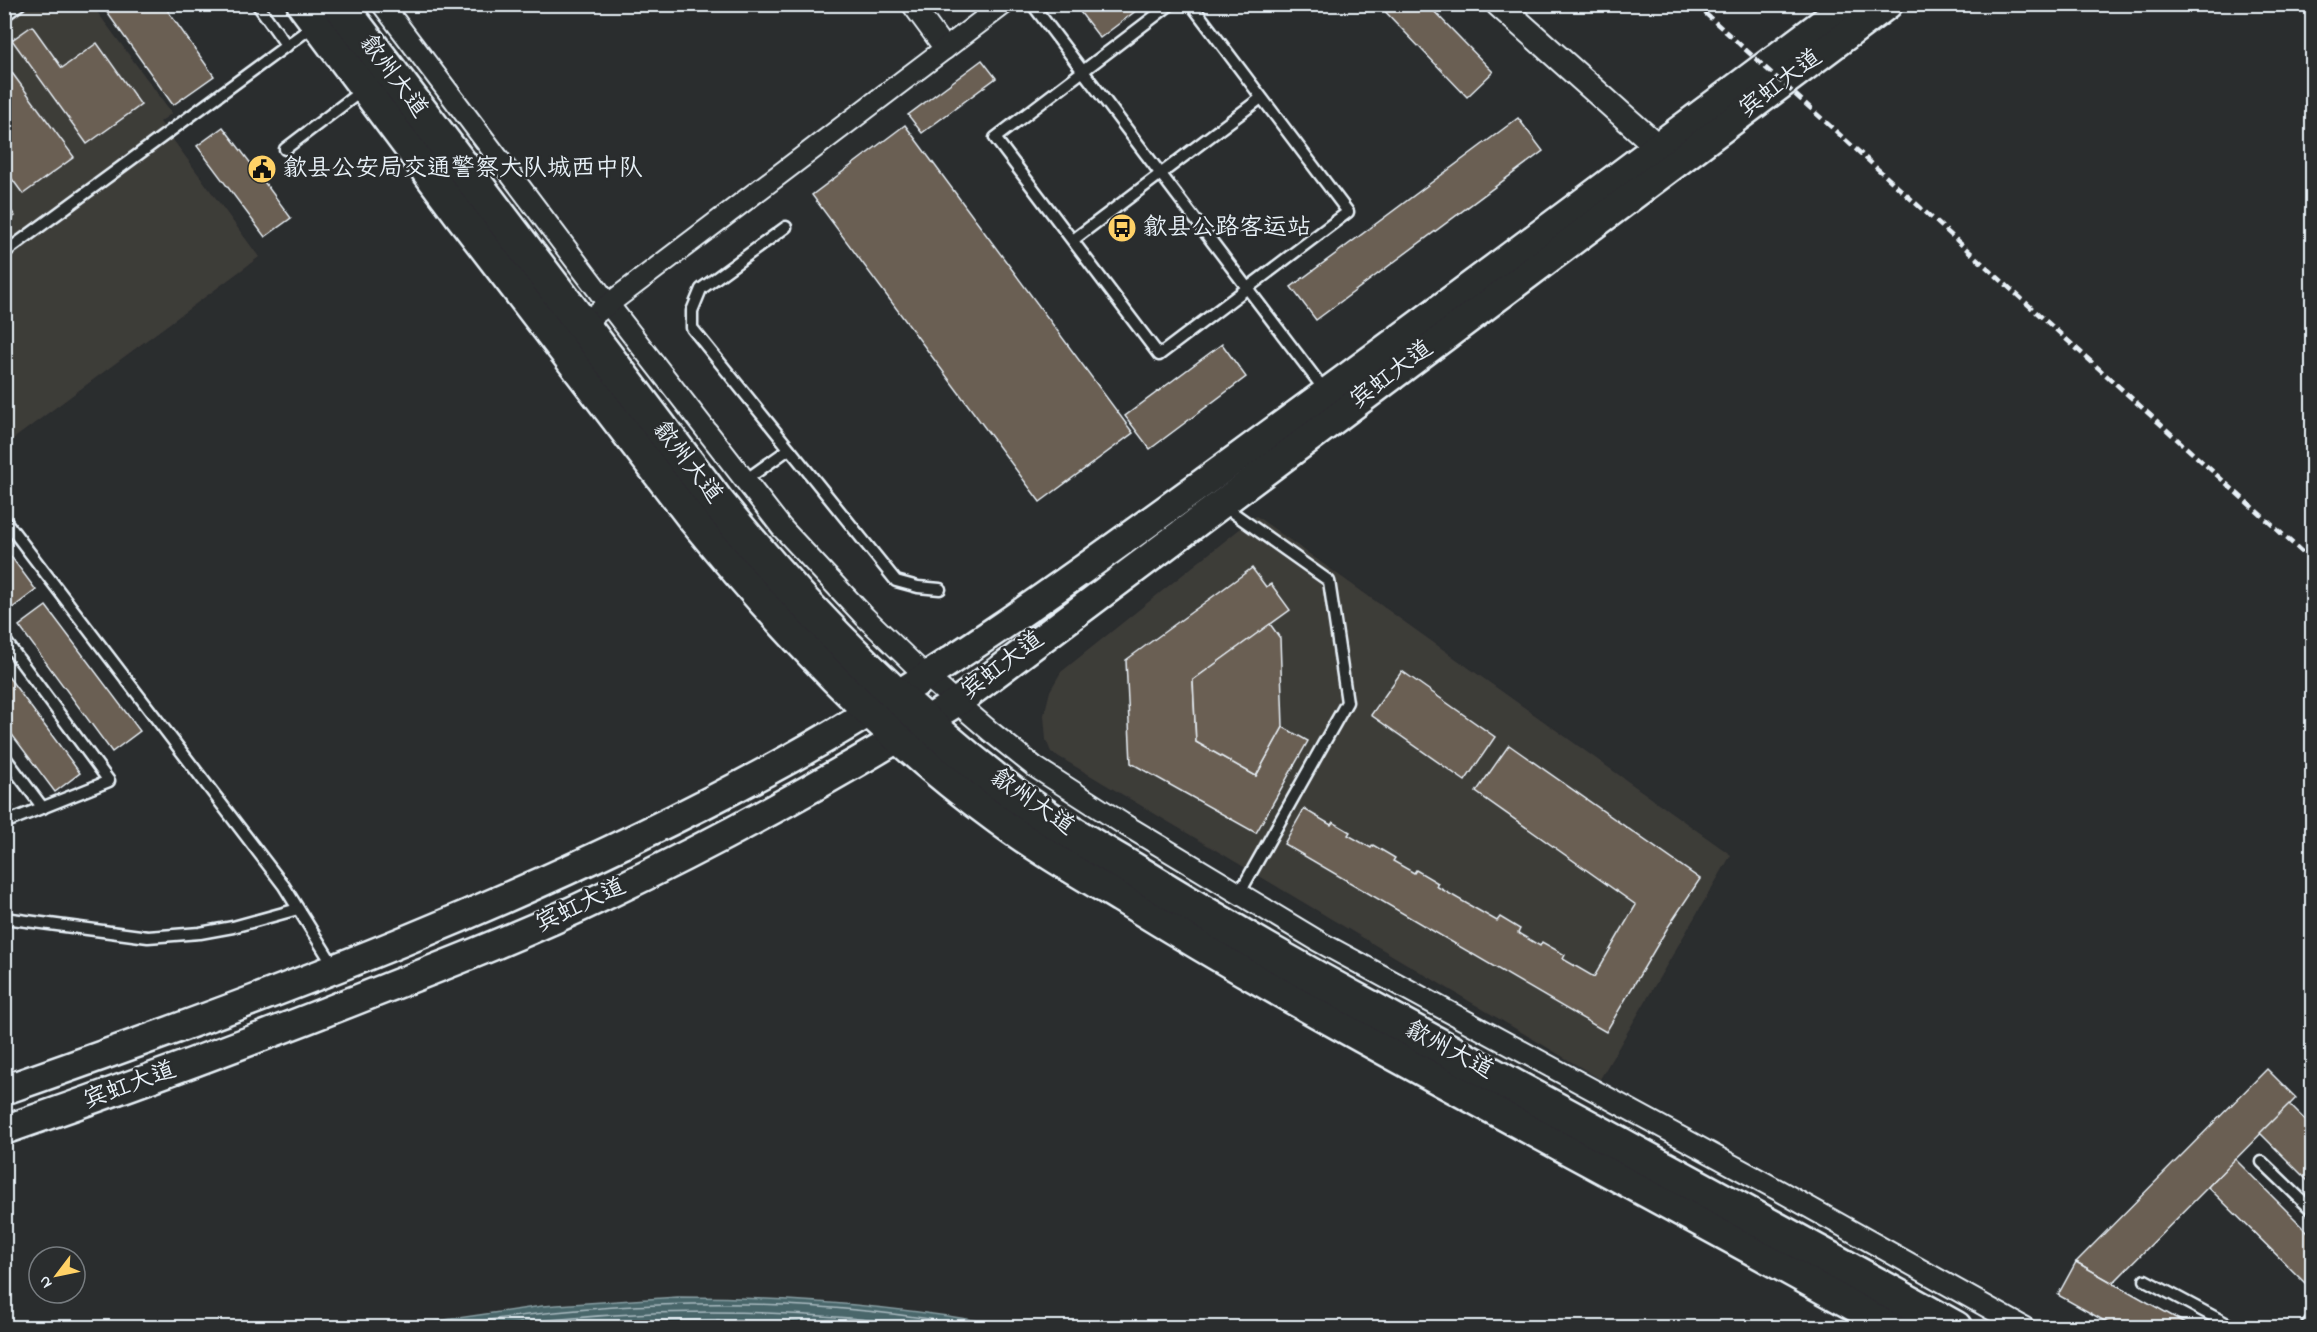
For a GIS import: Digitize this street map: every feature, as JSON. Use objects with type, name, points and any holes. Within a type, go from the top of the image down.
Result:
[{"type":"highway","name":"歙州大道","points":[[320,11],[366,88],[695,519],[777,615],[913,729],[999,818],[1180,932],[1328,1017],[1898,1328]]},
{"type":"highway","name":"歙州大道","points":[[320,11],[581,325],[756,550],[840,641],[884,703]]},
{"type":"highway","name":"歙州大道","points":[[913,729],[1195,908],[1322,981],[1753,1215],[1955,1328]]},
{"type":"main road","name":"宾虹大道","points":[[4,1130],[286,1028],[531,929],[604,896],[743,826],[913,729],[956,702],[1220,504],[1666,156],[1848,4]]},
{"type":"main road","name":"宾虹大道","points":[[4,1090],[190,1024],[461,918],[587,862],[726,793],[884,703],[1018,617],[1326,393],[1888,4]]},
{"type":"street","points":[[382,4],[744,481],[822,573],[927,677],[1035,767],[1132,830],[1318,941],[1780,1191],[2025,1328]]},
{"type":"street","points":[[912,4],[945,49]]},
{"type":"street","points":[[581,325],[1004,4]]},
{"type":"street","points":[[1498,4],[1666,156]]},
{"type":"lane","points":[[4,16],[20,4]]},
{"type":"lane","points":[[257,4],[287,46]]},
{"type":"lane","points":[[1032,4],[1326,393]]},
{"type":"lane","points":[[1171,4],[995,138],[1159,355],[1348,212],[1191,4]]},
{"type":"lane","points":[[4,253],[287,46],[320,11]]},
{"type":"lane","points":[[285,149],[366,88]]},
{"type":"lane","points":[[1073,240],[1261,98]]},
{"type":"lane","points":[[786,227],[701,289],[695,299],[691,319],[692,328],[896,581],[918,588],[940,589]]},
{"type":"lane","points":[[744,481],[789,449]]},
{"type":"lane","points":[[1220,504],[1329,581],[1347,702],[1239,894]]},
{"type":"lane","points":[[4,519],[284,886],[335,968]]},
{"type":"lane","points":[[4,639],[109,781],[4,823]]},
{"type":"lane","points":[[4,756],[43,808]]},
{"type":"lane","points":[[4,918],[148,937],[200,933],[233,927],[298,909]]},
{"type":"lane","points":[[2262,1162],[2313,1210]]},
{"type":"lane","points":[[2145,1280],[2235,1328]]},
{"type":"lane","points":[[2305,1328],[2313,1319]]},
{"type":"shaded area","points":[[5,5],[92,5],[172,113],[160,122],[259,257],[5,445]]},
{"type":"shaded area","points":[[1256,516],[1731,855],[1600,1079],[1051,752],[1046,740],[1044,715],[1050,691],[1061,672]]},
{"type":"water","points":[[678,1297],[846,1304],[930,1313],[1013,1327],[396,1327],[542,1306]]},
{"type":"building","points":[[101,4],[163,4],[214,76],[173,105]]},
{"type":"building","points":[[1074,4],[1145,4],[1100,38]]},
{"type":"building","points":[[1378,4],[1427,4],[1493,72],[1467,97]]},
{"type":"building","points":[[32,26],[62,68],[97,43],[141,105],[87,144],[12,40]]},
{"type":"building","points":[[982,60],[996,78],[922,133],[908,115]]},
{"type":"building","points":[[4,62],[74,157],[23,194],[4,168]]},
{"type":"building","points":[[1518,118],[1543,151],[1316,320],[1291,287]]},
{"type":"building","points":[[905,125],[1133,433],[1040,502],[812,195]]},
{"type":"building","points":[[223,127],[252,165],[257,161],[267,175],[262,179],[291,218],[265,237],[197,146]]},
{"type":"building","points":[[4,201],[15,216],[4,223]]},
{"type":"building","points":[[1222,344],[1246,377],[1150,449],[1125,416]]},
{"type":"building","points":[[4,547],[36,590],[7,612],[4,608]]},
{"type":"building","points":[[1252,568],[1266,587],[1271,584],[1290,610],[1193,680],[1196,742],[1256,776],[1283,727],[1308,741],[1256,833],[1131,763],[1126,660]]},
{"type":"building","points":[[46,606],[140,731],[112,752],[19,626]]},
{"type":"building","points":[[1270,624],[1280,638],[1283,727],[1256,776],[1196,742],[1193,680]]},
{"type":"building","points":[[4,671],[80,773],[55,792],[4,724]]},
{"type":"building","points":[[1402,671],[1495,737],[1465,781],[1371,715]]},
{"type":"building","points":[[1509,745],[1700,879],[1668,927],[1606,1032],[1284,844],[1304,809],[1331,825],[1333,822],[1350,832],[1348,835],[1371,848],[1373,845],[1395,858],[1393,861],[1414,873],[1416,870],[1438,883],[1436,886],[1497,921],[1500,917],[1520,929],[1518,933],[1540,946],[1542,942],[1565,955],[1563,959],[1594,977],[1636,905],[1476,792]]},
{"type":"building","points":[[4,794],[13,806],[4,813]]},
{"type":"building","points":[[2267,1069],[2296,1098],[2113,1283],[2076,1262]]},
{"type":"building","points":[[2289,1104],[2312,1127],[2312,1185],[2260,1133]]},
{"type":"building","points":[[2235,1159],[2312,1236],[2312,1282],[2308,1286],[2208,1187]]},
{"type":"building","points":[[2076,1262],[2194,1328],[2117,1328],[2058,1295]]},
{"type":"railway","points":[[1695,4],[2312,561]]},
{"type":"place","name":"歙县公安局交通警察大队城西中队","points":[[262,169]]},
{"type":"place","name":"歙县公路客运站","points":[[1122,228]]}]
